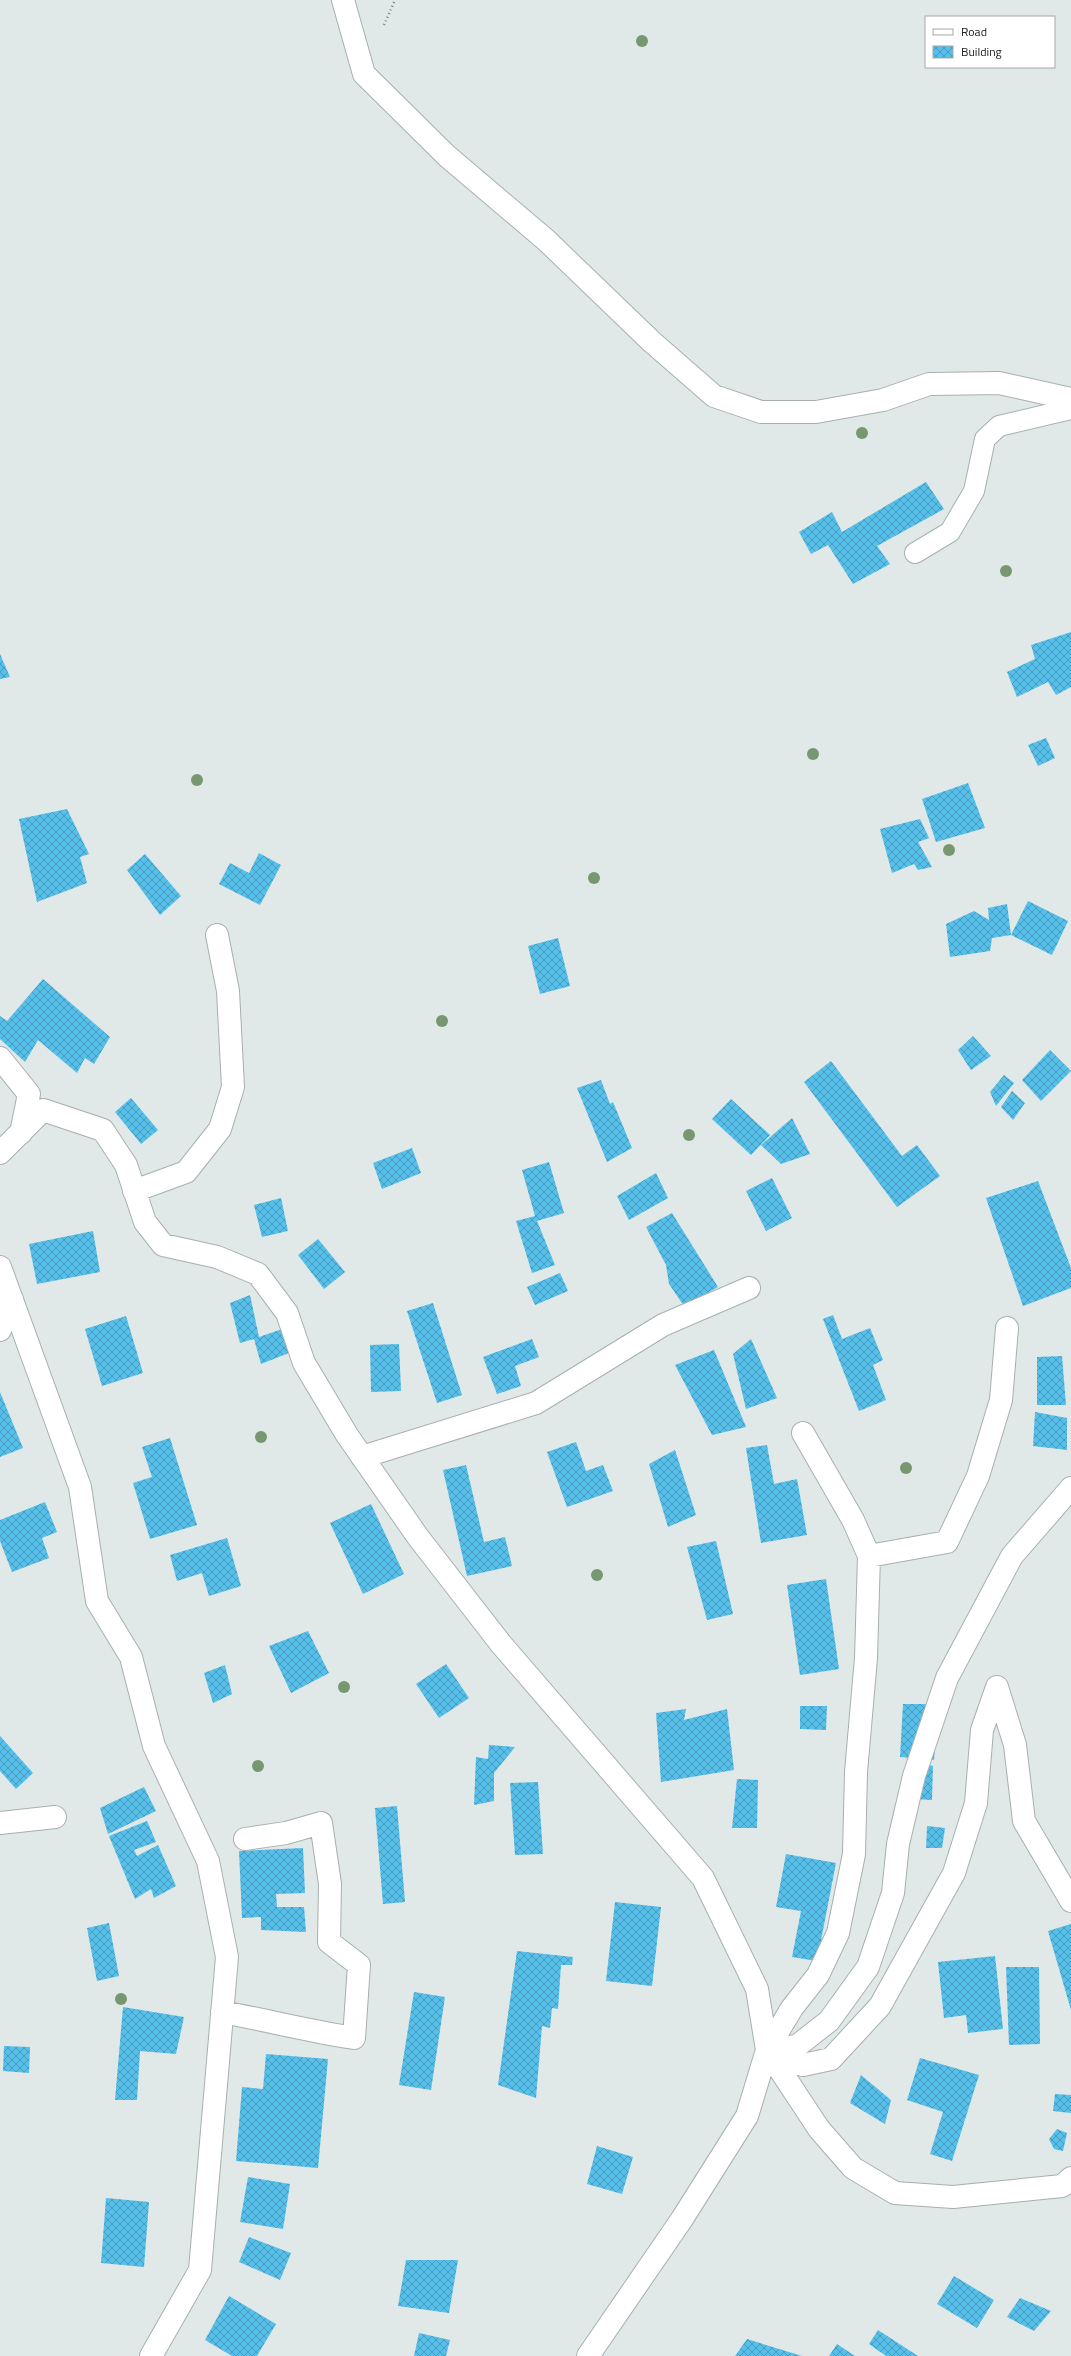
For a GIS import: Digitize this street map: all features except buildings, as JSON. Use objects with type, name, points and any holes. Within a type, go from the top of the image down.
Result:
[{"type":"street","points":[[343,0],[364,74],[447,156],[546,240],[646,337],[714,396],[761,412],[823,410],[883,400],[929,384],[999,383],[1071,399]]},
{"type":"street","points":[[134,1191],[186,1172],[220,1129],[233,1087],[228,991],[217,935]]},
{"type":"street","points":[[0,1058],[29,1094],[21,1132]]},
{"type":"street","points":[[0,1153],[43,1110],[103,1130],[126,1165],[145,1222],[163,1246],[217,1257],[258,1274],[287,1313],[304,1363],[362,1457],[418,1537],[502,1644],[703,1878],[757,1989],[767,2050],[819,2129],[853,2168],[895,2193],[954,2196],[1062,2186],[1071,2178]]},
{"type":"street","points":[[0,1267],[80,1487],[97,1601],[131,1657],[154,1746],[208,1861],[227,1958],[200,2270],[151,2356]]},
{"type":"street","points":[[362,1457],[536,1403],[663,1325],[749,1288]]},
{"type":"street","points":[[0,1330],[12,1299]]},
{"type":"street","points":[[869,1556],[947,1542],[978,1476],[1001,1400],[1007,1328]]},
{"type":"street","points":[[588,2356],[682,2219],[747,2116],[767,2050],[792,2008],[818,1975],[838,1933],[854,1854],[856,1772],[866,1658],[869,1556],[853,1520],[803,1433]]},
{"type":"street","points":[[767,2050],[797,2046],[829,2021],[868,1967],[893,1893],[898,1844],[914,1776],[947,1678],[1012,1556],[1071,1488]]},
{"type":"street","points":[[767,2050],[804,2065],[831,2059],[880,2006],[954,1874],[976,1803],[982,1730],[997,1687],[1015,1745],[1024,1821],[1071,1901]]},
{"type":"street","points":[[0,1823],[56,1818]]},
{"type":"street","points":[[222,2012],[259,2018],[300,2029],[354,2038],[359,1965],[329,1942],[330,1884],[321,1823],[286,1833],[245,1839]]},
{"type":"lane","points":[[915,554],[950,532],[974,491],[986,440],[999,426],[1071,409]]}]
